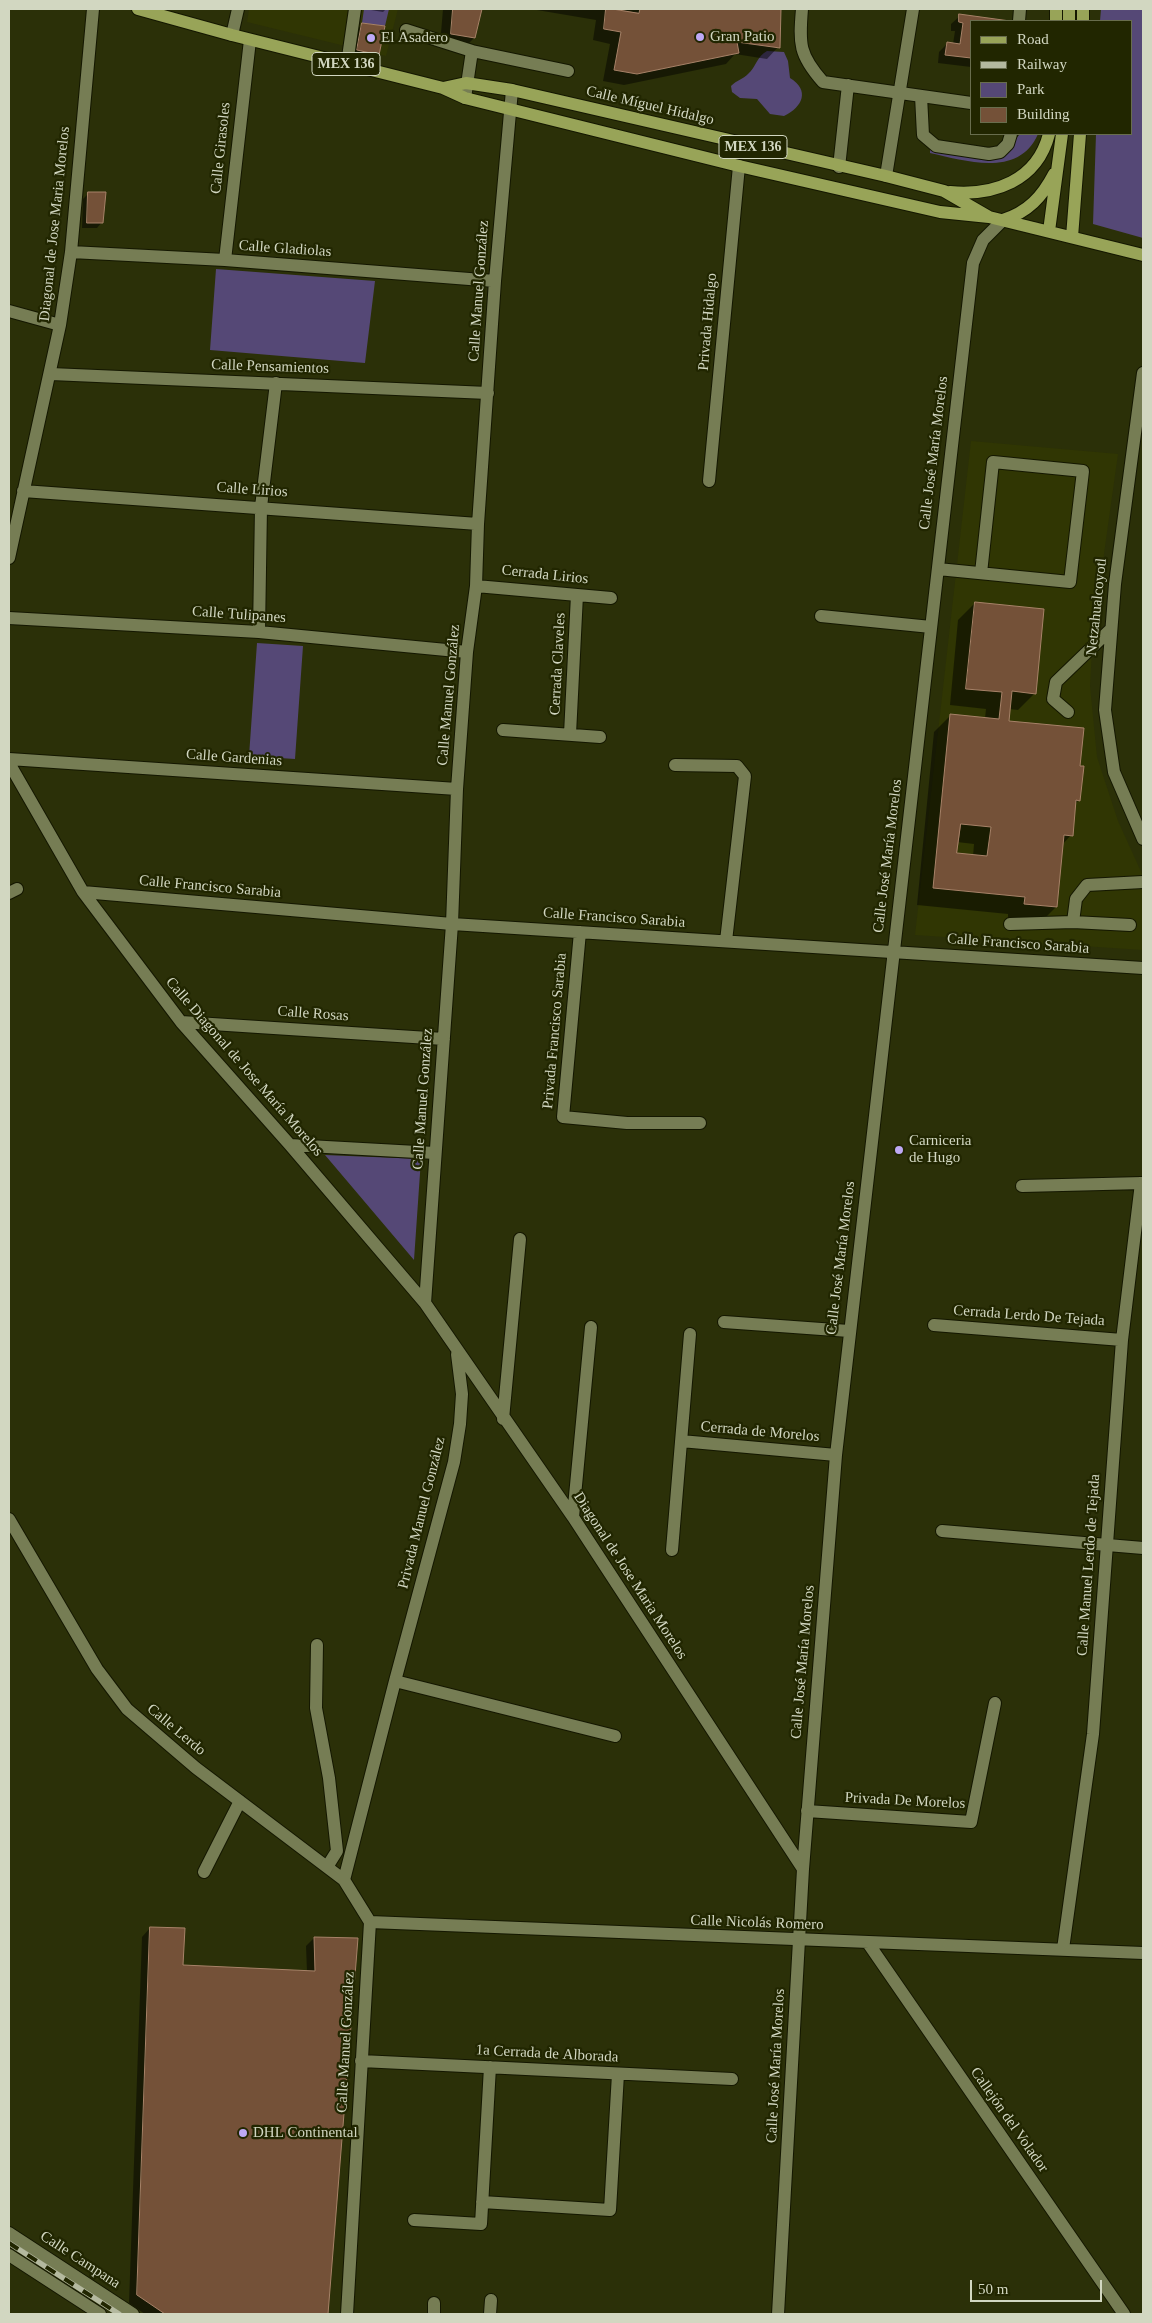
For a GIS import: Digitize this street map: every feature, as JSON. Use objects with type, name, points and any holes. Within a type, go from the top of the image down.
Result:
[{"type":"main road","name":"Calle Míguel Hidalgo","points":[[138,9],[250,40],[443,88],[465,98],[739,166],[940,212],[1003,220],[1143,255]]},
{"type":"main road","name":"Calle Míguel Hidalgo","points":[[443,88],[466,83],[512,90],[838,167],[886,176],[944,191],[989,217]]},
{"type":"main road","points":[[944,191],[986,190],[1024,176],[1040,158],[1049,135]]},
{"type":"main road","points":[[1049,231],[1062,135]]},
{"type":"main road","points":[[1072,237],[1080,135]]},
{"type":"main road","points":[[1003,220],[1020,213],[1036,201],[1047,186],[1060,158]]},
{"type":"street","name":"Diagonal de Jose Maria Morelos","points":[[9,558],[51,374],[60,325],[71,252],[93,9]]},
{"type":"street","points":[[232,35],[238,9]]},
{"type":"street","points":[[347,64],[354,9]]},
{"type":"street","points":[[802,9],[800,36],[807,63],[823,82],[970,103]]},
{"type":"street","points":[[886,176],[913,9]]},
{"type":"street","points":[[406,30],[472,51],[568,71]]},
{"type":"street","name":"Calle Girasoles","points":[[225,260],[250,40]]},
{"type":"street","points":[[465,98],[472,51]]},
{"type":"street","points":[[838,167],[848,85]]},
{"type":"street","name":"Calle Manuel González","points":[[425,1303],[452,924],[467,652],[476,586],[478,524],[495,281],[512,90]]},
{"type":"street","points":[[921,96],[923,135],[936,146],[989,154],[1000,152],[1008,144],[1011,135]]},
{"type":"street","name":"Privada Hidalgo","points":[[709,480],[739,166]]},
{"type":"street","name":"Calle José María Morelos","points":[[778,2314],[807,1811],[836,1455],[849,1331],[973,262],[983,240],[1003,220]]},
{"type":"street","name":"Calle Gladiolas","points":[[71,252],[225,260],[495,281]]},
{"type":"street","points":[[9,312],[60,325]]},
{"type":"street","name":"Calle Pensamientos","points":[[51,374],[488,393]]},
{"type":"street","name":"Netzahualcoyotl","points":[[1143,374],[1115,584],[1105,710],[1114,772],[1143,839]]},
{"type":"street","points":[[259,632],[261,507],[276,383]]},
{"type":"street","points":[[938,569],[1070,582],[1083,471],[993,462],[981,573]]},
{"type":"street","name":"Calle Lirios","points":[[23,491],[478,524]]},
{"type":"street","name":"Cerrada Lirios","points":[[476,586],[611,598]]},
{"type":"street","name":"Cerrada Claveles","points":[[570,734],[577,595]]},
{"type":"street","points":[[821,616],[931,627]]},
{"type":"street","name":"Calle Tulipanes","points":[[9,618],[259,632],[467,652]]},
{"type":"street","points":[[1068,712],[1054,699],[1056,682],[1111,629]]},
{"type":"street","points":[[504,730],[600,737]]},
{"type":"street","name":"Calle Gardenias","points":[[9,761],[458,789]]},
{"type":"street","name":"Calle Diagonal de Jose María Morelos","points":[[9,761],[83,892],[181,1022],[290,1145],[425,1303]]},
{"type":"street","points":[[675,765],[737,766],[745,776],[726,941]]},
{"type":"street","points":[[1073,922],[1076,898],[1087,885],[1143,882]]},
{"type":"street","name":"Calle Francisco Sarabia","points":[[83,892],[452,924],[1143,968]]},
{"type":"street","points":[[1010,924],[1073,922],[1130,925]]},
{"type":"street","name":"Privada Francisco Sarabia","points":[[580,932],[563,1117],[627,1123],[700,1124]]},
{"type":"street","name":"Calle Rosas","points":[[181,1022],[444,1039]]},
{"type":"street","points":[[290,1145],[436,1153]]},
{"type":"street","points":[[1022,1186],[1142,1183]]},
{"type":"street","name":"Calle Manuel Lerdo de Tejada","points":[[1063,1949],[1093,1734],[1122,1340],[1142,1183]]},
{"type":"street","points":[[503,1419],[520,1239]]},
{"type":"street","name":"Diagonal de Jose Maria Morelos","points":[[425,1303],[503,1419],[573,1517],[803,1870]]},
{"type":"street","points":[[724,1322],[849,1331]]},
{"type":"street","name":"Cerrada Lerdo De Tejada","points":[[934,1325],[1122,1340]]},
{"type":"street","points":[[573,1517],[591,1327]]},
{"type":"street","name":"Cerrada de Morelos","points":[[672,1550],[690,1334]]},
{"type":"street","name":"Privada Manuel González","points":[[344,1880],[454,1462],[460,1424],[462,1394],[457,1352]]},
{"type":"street","name":"Cerrada de Morelos","points":[[681,1441],[836,1455]]},
{"type":"street","name":"Calle Lerdo","points":[[9,1519],[97,1669],[127,1710],[159,1738],[344,1880],[370,1922]]},
{"type":"street","points":[[942,1532],[1143,1548]]},
{"type":"street","points":[[317,1645],[316,1708],[329,1778],[337,1851],[327,1868]]},
{"type":"street","points":[[395,1681],[615,1736]]},
{"type":"street","name":"Privada De Morelos","points":[[807,1811],[971,1822],[995,1703]]},
{"type":"street","points":[[204,1872],[240,1801]]},
{"type":"street","name":"Calle Manuel González","points":[[347,2314],[370,1922]]},
{"type":"street","name":"Calle Nicolás Romero","points":[[370,1922],[799,1941],[1143,1953]]},
{"type":"street","name":"Callejón del Volador","points":[[868,1943],[1124,2314]]},
{"type":"street","name":"1a Cerrada de Alborada","points":[[361,2061],[732,2079]]},
{"type":"street","points":[[414,2220],[481,2224],[490,2068]]},
{"type":"street","points":[[482,2202],[610,2210],[618,2074]]},
{"type":"street","name":"Calle Campana","points":[[9,2233],[133,2314]]},
{"type":"street","points":[[9,2255],[100,2314]]},
{"type":"street","points":[[490,2300],[490,2314]]},
{"type":"shaded area","points":[[249,9],[398,9],[386,56],[247,22]]},
{"type":"shaded area","points":[[971,441],[1118,454],[1093,632],[1090,686],[1097,757],[1118,821],[1143,876],[1143,950],[915,935]]},
{"type":"green space","points":[[364,9],[389,9],[385,26],[362,23]]},
{"type":"green space","points":[[1101,9],[1143,9],[1143,238],[1093,224],[1096,135],[1132,135],[1132,20],[1100,20]]},
{"type":"green space","points":[[767,51],[784,52],[788,61],[790,78],[800,88],[802,93],[800,103],[784,116],[770,114],[757,99],[740,98],[732,92],[731,86],[748,74]]},
{"type":"green space","points":[[1019,135],[1037,135],[1029,148],[1018,157],[1005,161],[975,162],[930,153],[930,150],[973,157],[1012,143]]},
{"type":"green space","points":[[216,269],[375,281],[365,363],[210,350]]},
{"type":"green space","points":[[257,643],[303,646],[295,759],[249,756]]},
{"type":"green space","points":[[325,1155],[421,1159],[414,1260]]},
{"type":"building","points":[[453,9],[482,9],[475,38],[451,34]]},
{"type":"building","name":"Gran Patio","points":[[606,9],[781,9],[780,48],[737,42],[739,53],[637,74],[614,70],[621,32],[604,29]]},
{"type":"building","points":[[613,9],[640,9],[639,13]]},
{"type":"building","points":[[959,14],[1003,20],[970,20],[970,58],[945,55],[947,42],[960,44],[963,23],[959,22]]},
{"type":"building","name":"El Asadero","points":[[362,23],[385,26],[379,55],[357,50]]},
{"type":"building","points":[[88,192],[106,192],[103,223],[87,223]]},
{"type":"building","points":[[975,602],[1044,609],[1036,694],[1012,691],[1009,721],[1084,728],[1080,766],[1084,766],[1080,801],[1076,800],[1073,836],[1064,835],[1057,907],[1024,904],[1025,897],[933,888],[950,714],[999,719],[1002,692],[966,689]],"holes":[[[961,824],[991,827],[987,856],[957,853]]]},
{"type":"building","name":"DHL Continental","points":[[150,1927],[185,1928],[183,1965],[315,1971],[314,1937],[358,1938],[328,2314],[165,2314],[137,2295]]},
{"type":"railway","points":[[9,2243],[119,2314]]},
{"type":"place","name":"Gran Patio","points":[[700,37]]},
{"type":"place","name":"El Asadero","points":[[371,38]]},
{"type":"place","name":"Carniceria de Hugo","points":[[899,1150]]},
{"type":"place","name":"DHL Continental","points":[[243,2133]]}]
